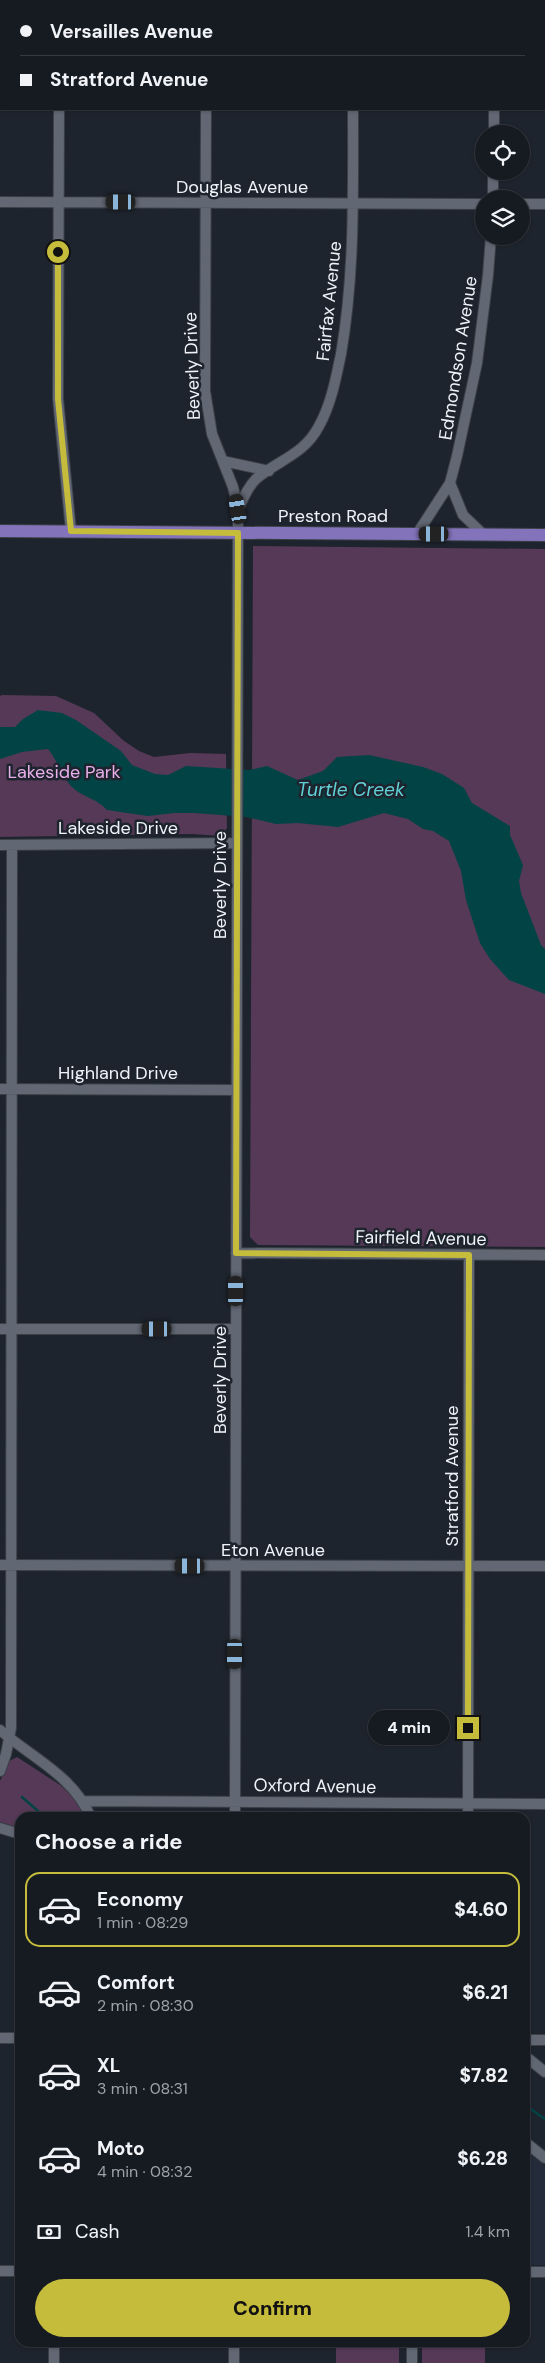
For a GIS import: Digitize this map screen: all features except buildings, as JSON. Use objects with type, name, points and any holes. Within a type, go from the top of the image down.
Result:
[{"type":"main road","name":"Preston Road","points":[[0,531],[545,535]]},
{"type":"street","points":[[59,110],[58,399],[71,531]]},
{"type":"street","name":"Beverly Drive","points":[[206,110],[205,391],[212,434],[233,487],[238,509],[235,1812]]},
{"type":"street","name":"Fairfax Avenue","points":[[238,509],[251,486],[310,440],[320,426],[331,397],[345,330],[350,285],[353,203],[353,110]]},
{"type":"street","points":[[494,110],[494,125]]},
{"type":"street","name":"Douglas Avenue","points":[[0,202],[475,204]]},
{"type":"street","points":[[530,204],[545,204]]},
{"type":"street","name":"Edmondson Avenue","points":[[417,534],[450,483],[477,363],[488,275],[490,245]]},
{"type":"street","points":[[223,461],[269,471]]},
{"type":"street","points":[[450,483],[463,515],[484,535]]},
{"type":"street","name":"Lakeside Drive","points":[[0,845],[237,843]]},
{"type":"street","points":[[0,1771],[10,1739],[12,845]]},
{"type":"street","name":"Highland Drive","points":[[0,1089],[236,1090]]},
{"type":"street","name":"Fairfield Avenue","points":[[236,1253],[545,1256]]},
{"type":"street","name":"Stratford Avenue","points":[[468,1812],[469,1255]]},
{"type":"street","points":[[0,1329],[236,1329]]},
{"type":"street","name":"Eton Avenue","points":[[0,1565],[545,1566]]},
{"type":"street","points":[[0,1730],[72,1786],[84,1800],[89,1812]]},
{"type":"street","name":"Oxford Avenue","points":[[84,1800],[545,1804]]},
{"type":"street","points":[[0,1828],[15,1832]]},
{"type":"street","points":[[0,2038],[15,2038]]},
{"type":"street","points":[[530,2040],[545,2040]]},
{"type":"street","points":[[530,2060],[545,2072]]},
{"type":"street","points":[[530,2146],[545,2158]]},
{"type":"street","points":[[0,2271],[15,2271]]},
{"type":"street","points":[[530,2272],[545,2272]]},
{"type":"street","points":[[54,2347],[54,2363]]},
{"type":"street","points":[[234,2347],[234,2363]]},
{"type":"street","points":[[412,2347],[412,2363]]},
{"type":"shaded area","points":[[530,2154],[545,2166],[545,2265],[530,2265]]},
{"type":"green space","points":[[253,546],[545,549],[545,1247],[258,1245],[250,1237]]},
{"type":"green space","name":"Lakeside Park","points":[[0,696],[56,696],[94,713],[124,741],[139,751],[154,757],[190,753],[226,754],[227,828],[221,836],[192,834],[0,837]]},
{"type":"green space","points":[[17,1757],[60,1785],[76,1800],[82,1812],[15,1812],[15,1826],[0,1822],[0,1781],[9,1761]]},
{"type":"green space","points":[[336,2347],[399,2347],[399,2363],[336,2363]]},
{"type":"green space","points":[[422,2347],[485,2347],[485,2363],[422,2363]]},
{"type":"water","name":"Turtle Creek","points":[[38,710],[62,713],[76,720],[121,751],[132,765],[155,774],[168,775],[186,766],[249,770],[267,766],[298,780],[323,771],[337,757],[369,755],[423,767],[442,774],[464,788],[472,803],[510,826],[510,835],[523,865],[519,881],[521,893],[541,945],[545,949],[545,994],[509,980],[490,959],[480,943],[466,900],[461,871],[449,841],[433,831],[423,829],[408,819],[384,813],[338,827],[298,823],[276,824],[246,817],[194,813],[148,816],[107,810],[71,786],[48,749],[22,752],[0,759],[0,727],[15,727],[23,719]]},
{"type":"waterway","points":[[22,1797],[39,1812]]},
{"type":"waterway","points":[[530,2108],[545,2119]]},
{"type":"route","points":[[58,252],[58,399],[71,531],[238,533],[236,1253],[469,1255],[468,1728]]}]
